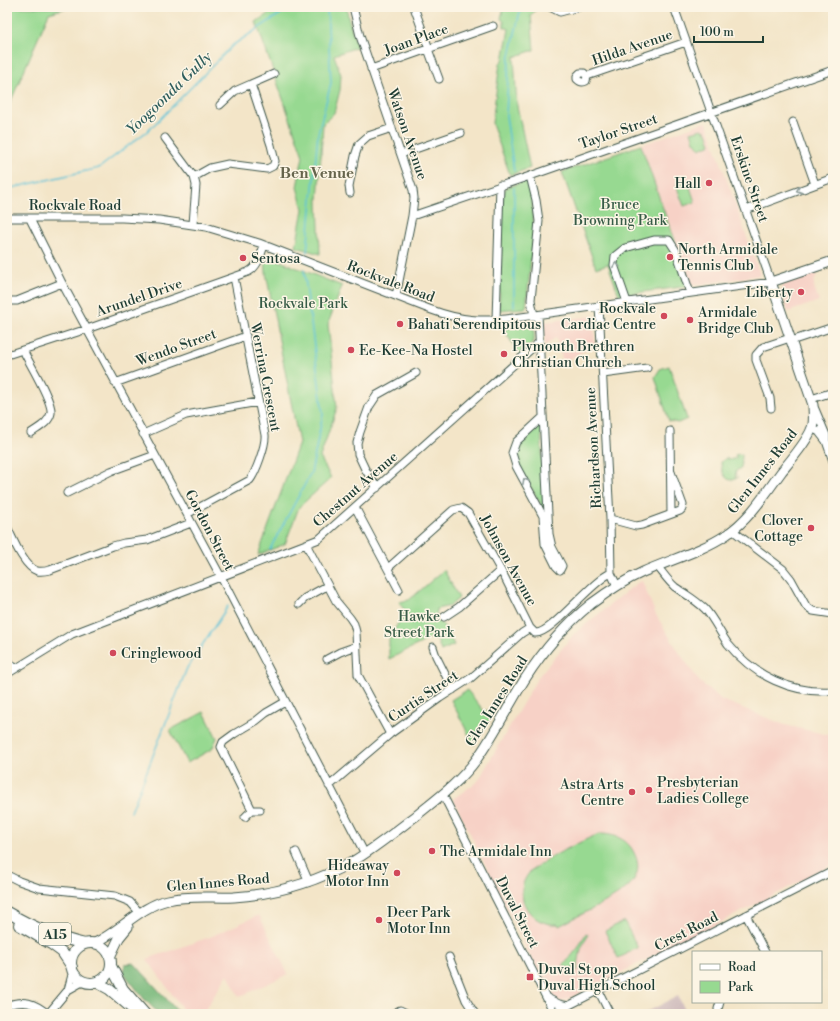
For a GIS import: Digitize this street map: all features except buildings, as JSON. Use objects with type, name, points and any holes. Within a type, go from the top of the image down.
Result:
[{"type":"highway","name":"A15","points":[[7,912],[26,922],[72,941],[102,946],[107,951],[124,989],[145,1014]]},
{"type":"highway","name":"A15","points":[[7,918],[62,952],[77,977],[84,981]]},
{"type":"highway","name":"A15","points":[[72,969],[72,957],[77,949],[90,944]]},
{"type":"highway","points":[[84,981],[90,983],[103,979],[108,974],[111,962]]},
{"type":"highway","points":[[96,982],[109,989],[138,1014]]},
{"type":"main road","points":[[771,282],[833,261]]},
{"type":"main road","name":"Erskine Street","points":[[771,282],[812,402]]},
{"type":"main road","name":"Glen Innes Road","points":[[90,944],[109,937],[154,904],[168,900],[257,895],[290,888],[309,882],[342,867],[365,854],[443,795],[466,773],[475,762],[525,678],[545,650],[580,614],[617,586],[641,573],[707,545],[724,536],[752,511],[802,446],[812,426],[812,402]]},
{"type":"main road","name":"Glen Innes Road","points":[[111,962],[119,938],[138,915]]},
{"type":"street","name":"Watson Avenue","points":[[353,7],[360,36],[413,190],[414,198],[412,216],[396,296]]},
{"type":"street","points":[[414,7],[439,79]]},
{"type":"street","points":[[550,7],[560,12],[580,7]]},
{"type":"street","name":"Erskine Street","points":[[674,7],[771,282]]},
{"type":"street","name":"Joan Place","points":[[372,69],[493,26]]},
{"type":"street","name":"Hilda Avenue","points":[[587,76],[686,42]]},
{"type":"street","name":"Taylor Street","points":[[412,216],[833,70]]},
{"type":"street","points":[[220,105],[235,91],[274,74]]},
{"type":"street","points":[[194,177],[210,168],[228,164],[267,169],[273,166],[275,161],[271,145],[250,84]]},
{"type":"street","points":[[793,122],[815,184]]},
{"type":"street","points":[[350,193],[349,186],[359,144],[368,136],[392,128]]},
{"type":"street","points":[[401,154],[461,133]]},
{"type":"street","points":[[165,138],[194,177],[196,185],[193,224]]},
{"type":"street","points":[[530,176],[539,221],[531,300],[536,315],[543,417],[546,534],[550,542],[552,553]]},
{"type":"street","points":[[746,210],[833,178]]},
{"type":"street","points":[[496,320],[500,185]]},
{"type":"street","name":"Rockvale Road","points":[[7,218],[122,218],[193,224],[227,232],[445,315],[469,320],[496,320],[536,315],[771,282]]},
{"type":"street","name":"Gordon Street","points":[[30,219],[62,283],[187,514],[365,854]]},
{"type":"street","points":[[627,302],[614,266],[615,256],[625,248],[654,240],[669,240],[676,251],[690,293]]},
{"type":"street","name":"Arundel Drive","points":[[7,355],[88,329],[234,278],[252,270],[260,258],[264,245]]},
{"type":"street","name":"Werrina Crescent","points":[[187,514],[245,483],[252,477],[265,439],[234,278]]},
{"type":"street","points":[[7,301],[17,301],[62,283]]},
{"type":"street","name":"Richardson Avenue","points":[[599,306],[610,519],[611,573],[617,586]]},
{"type":"street","points":[[771,408],[770,398],[756,360],[756,354],[763,348],[833,327]]},
{"type":"street","name":"Wendo Street","points":[[115,382],[246,336]]},
{"type":"street","name":"Chestnut Avenue","points":[[7,674],[72,634],[319,538],[377,488],[538,343]]},
{"type":"street","points":[[23,350],[48,398],[51,414],[47,421],[31,432]]},
{"type":"street","points":[[603,374],[647,368]]},
{"type":"street","points":[[377,488],[365,469],[358,454],[357,443],[360,432],[369,407],[377,395],[416,373]]},
{"type":"street","points":[[812,402],[833,392]]},
{"type":"street","points":[[143,434],[186,415],[258,402]]},
{"type":"street","name":"Erskine Street","points":[[812,402],[826,435],[826,441]]},
{"type":"street","points":[[543,417],[516,442],[512,453],[516,466],[545,516]]},
{"type":"street","points":[[812,426],[823,429]]},
{"type":"street","name":"Erskine Street","points":[[812,426],[826,441],[833,460]]},
{"type":"street","points":[[670,431],[671,514]]},
{"type":"street","points":[[67,494],[112,471],[155,455]]},
{"type":"street","points":[[610,519],[636,526],[680,511],[682,509],[682,505],[671,472]]},
{"type":"street","points":[[355,507],[399,590]]},
{"type":"street","name":"Johnson Avenue","points":[[388,568],[453,510],[461,508],[468,513],[530,628]]},
{"type":"street","points":[[7,527],[28,565],[36,571],[42,572],[113,546],[147,540],[191,523]]},
{"type":"street","points":[[732,530],[783,569],[791,579],[806,606],[813,611],[833,614]]},
{"type":"street","points":[[306,544],[327,586],[336,601],[354,624],[356,632],[358,675],[390,734]]},
{"type":"street","points":[[657,566],[675,586],[704,608],[728,643],[746,664],[761,674],[795,688],[817,691],[833,691]]},
{"type":"street","points":[[444,617],[459,607],[500,571]]},
{"type":"street","points":[[530,628],[537,633],[545,630],[561,617],[604,576],[611,573]]},
{"type":"street","points":[[299,604],[305,598],[327,586]]},
{"type":"street","name":"Curtis Street","points":[[329,786],[390,734],[471,678],[522,633],[530,628]]},
{"type":"street","points":[[327,659],[340,652],[357,646]]},
{"type":"street","points":[[433,647],[453,690]]},
{"type":"street","points":[[7,659],[15,669]]},
{"type":"street","points":[[252,810],[221,747],[223,742],[234,734],[285,702]]},
{"type":"street","name":"Duval Street","points":[[443,795],[547,998],[553,1013]]},
{"type":"street","points":[[244,817],[252,810],[260,810]]},
{"type":"street","points":[[296,852],[309,882]]},
{"type":"street","name":"Crest Road","points":[[553,1013],[833,871]]},
{"type":"street","points":[[7,875],[40,888],[115,896],[130,902],[138,915]]},
{"type":"street","points":[[746,915],[764,951]]},
{"type":"street","points":[[449,957],[466,1000],[476,1014]]},
{"type":"street","points":[[68,990],[72,969]]},
{"type":"street","points":[[7,1005],[23,1002],[31,1003],[48,1014],[68,990],[84,981]]},
{"type":"street","points":[[598,990],[610,1014]]},
{"type":"street","points":[[547,998],[568,1006]]},
{"type":"street","points":[[719,1014],[718,1008],[720,1003]]},
{"type":"street","points":[[393,1014],[400,1010],[408,1014]]},
{"type":"shaded area","points":[[705,122],[707,123],[760,275],[690,286],[641,145]]},
{"type":"shaded area","points":[[818,273],[814,282],[814,287],[819,301],[788,312],[782,292],[783,286]]},
{"type":"shaded area","points":[[594,316],[595,345],[563,362],[556,337],[545,346],[544,322]]},
{"type":"shaded area","name":"Presbyterian Ladies College","points":[[642,581],[656,615],[679,652],[700,682],[722,700],[785,725],[833,736],[833,864],[767,899],[562,1002],[550,996],[453,799],[478,781],[538,677],[574,634],[637,583]]},
{"type":"shaded area","points":[[259,915],[288,974],[239,997],[228,974],[202,1014],[186,1014],[147,959],[210,937]]},
{"type":"shaded area","points":[[678,996],[687,1014],[643,1014]]},
{"type":"green space","points":[[7,7],[66,8],[49,13],[7,110]]},
{"type":"green space","points":[[278,7],[347,7],[348,17],[357,47],[334,55],[341,75],[340,90],[334,113],[323,124],[318,201],[320,254],[296,247],[303,209],[297,187],[303,156],[256,22]]},
{"type":"green space","points":[[504,7],[534,7],[535,11],[531,15],[534,50],[514,57],[517,106],[530,168],[510,175],[492,123],[500,63],[503,60],[509,29],[504,27],[504,22],[501,18]]},
{"type":"green space","points":[[702,129],[707,132],[711,144],[700,149],[694,141],[691,132]]},
{"type":"green space","name":"Bruce Browning Park","points":[[641,145],[690,286],[619,295],[608,264],[596,268],[562,172]]},
{"type":"green space","points":[[528,180],[532,200],[534,229],[526,308],[499,310],[503,194],[506,188]]},
{"type":"green space","points":[[688,181],[695,202],[684,206],[676,185]]},
{"type":"green space","name":"Rockvale Park","points":[[265,255],[342,286],[328,324],[337,408],[320,457],[331,478],[299,507],[285,544],[258,555],[299,443],[266,273]]},
{"type":"green space","points":[[534,323],[534,341],[519,354],[503,328]]},
{"type":"green space","points":[[669,366],[687,419],[678,423],[669,421],[655,377],[660,369]]},
{"type":"green space","points":[[541,424],[544,508],[517,464],[515,447],[538,425]]},
{"type":"green space","points":[[735,455],[742,455],[741,468],[736,471],[735,478],[738,477],[731,480],[728,479],[723,474],[721,462],[726,458],[729,460],[737,458]]},
{"type":"green space","name":"Hawke Street Park","points":[[444,570],[459,598],[450,606],[437,609],[436,618],[445,627],[454,645],[441,651],[438,642],[432,636],[389,659],[389,639],[405,611],[399,602],[409,600]]},
{"type":"green space","points":[[467,690],[484,711],[496,709],[474,745],[451,700]]},
{"type":"green space","points":[[204,712],[217,738],[212,749],[187,763],[170,730]]},
{"type":"green space","points":[[600,834],[618,837],[626,842],[632,849],[637,860],[638,869],[630,885],[598,906],[559,926],[558,924],[548,924],[532,915],[526,907],[522,890],[524,881],[530,872],[564,851]]},
{"type":"green space","points":[[624,921],[638,948],[629,952],[628,951],[627,954],[618,958],[605,931]]},
{"type":"green space","points":[[586,933],[588,934],[581,949],[577,971],[563,966],[578,948]]},
{"type":"green space","points":[[134,963],[180,1014],[159,1014],[145,1000],[123,972],[125,964]]},
{"type":"waterway","name":"Yoogoonda Gully","points":[[7,189],[99,168],[150,129],[233,45],[291,7]]},
{"type":"waterway","points":[[307,252],[318,134],[331,83],[327,7]]},
{"type":"waterway","points":[[514,171],[506,116],[509,60],[521,7]]},
{"type":"waterway","points":[[514,188],[514,306]]},
{"type":"waterway","points":[[270,549],[311,473],[323,414],[304,270]]},
{"type":"waterway","points":[[131,812],[187,668],[228,606]]},
{"type":"place","name":"Hall","points":[[709,183]]},
{"type":"place","name":"North Armidale Tennis Club","points":[[670,257]]},
{"type":"place","name":"Sentosa","points":[[243,258]]},
{"type":"place","name":"Liberty","points":[[801,292]]},
{"type":"place","name":"Rockvale Cardiac Centre","points":[[664,316]]},
{"type":"place","name":"Armidale Bridge Club","points":[[690,320]]},
{"type":"place","name":"Bahati Serendipitous","points":[[400,324]]},
{"type":"place","name":"Ee-Kee-Na Hostel","points":[[351,350]]},
{"type":"place","name":"Plymouth Brethren Christian Church","points":[[504,354]]},
{"type":"place","name":"Clover Cottage","points":[[811,528]]},
{"type":"place","name":"Cringlewood","points":[[113,653]]},
{"type":"place","name":"Presbyterian Ladies College","points":[[649,790]]},
{"type":"place","name":"Astra Arts Centre","points":[[632,792]]},
{"type":"place","name":"The Armidale Inn","points":[[432,851]]},
{"type":"place","name":"Hideaway Motor Inn","points":[[397,873]]},
{"type":"place","name":"Deer Park Motor Inn","points":[[379,920]]},
{"type":"place","name":"Duval St opp Duval High School","points":[[530,977]]},
{"type":"district","name":"Ben Venue","points":[[317,173]]}]
